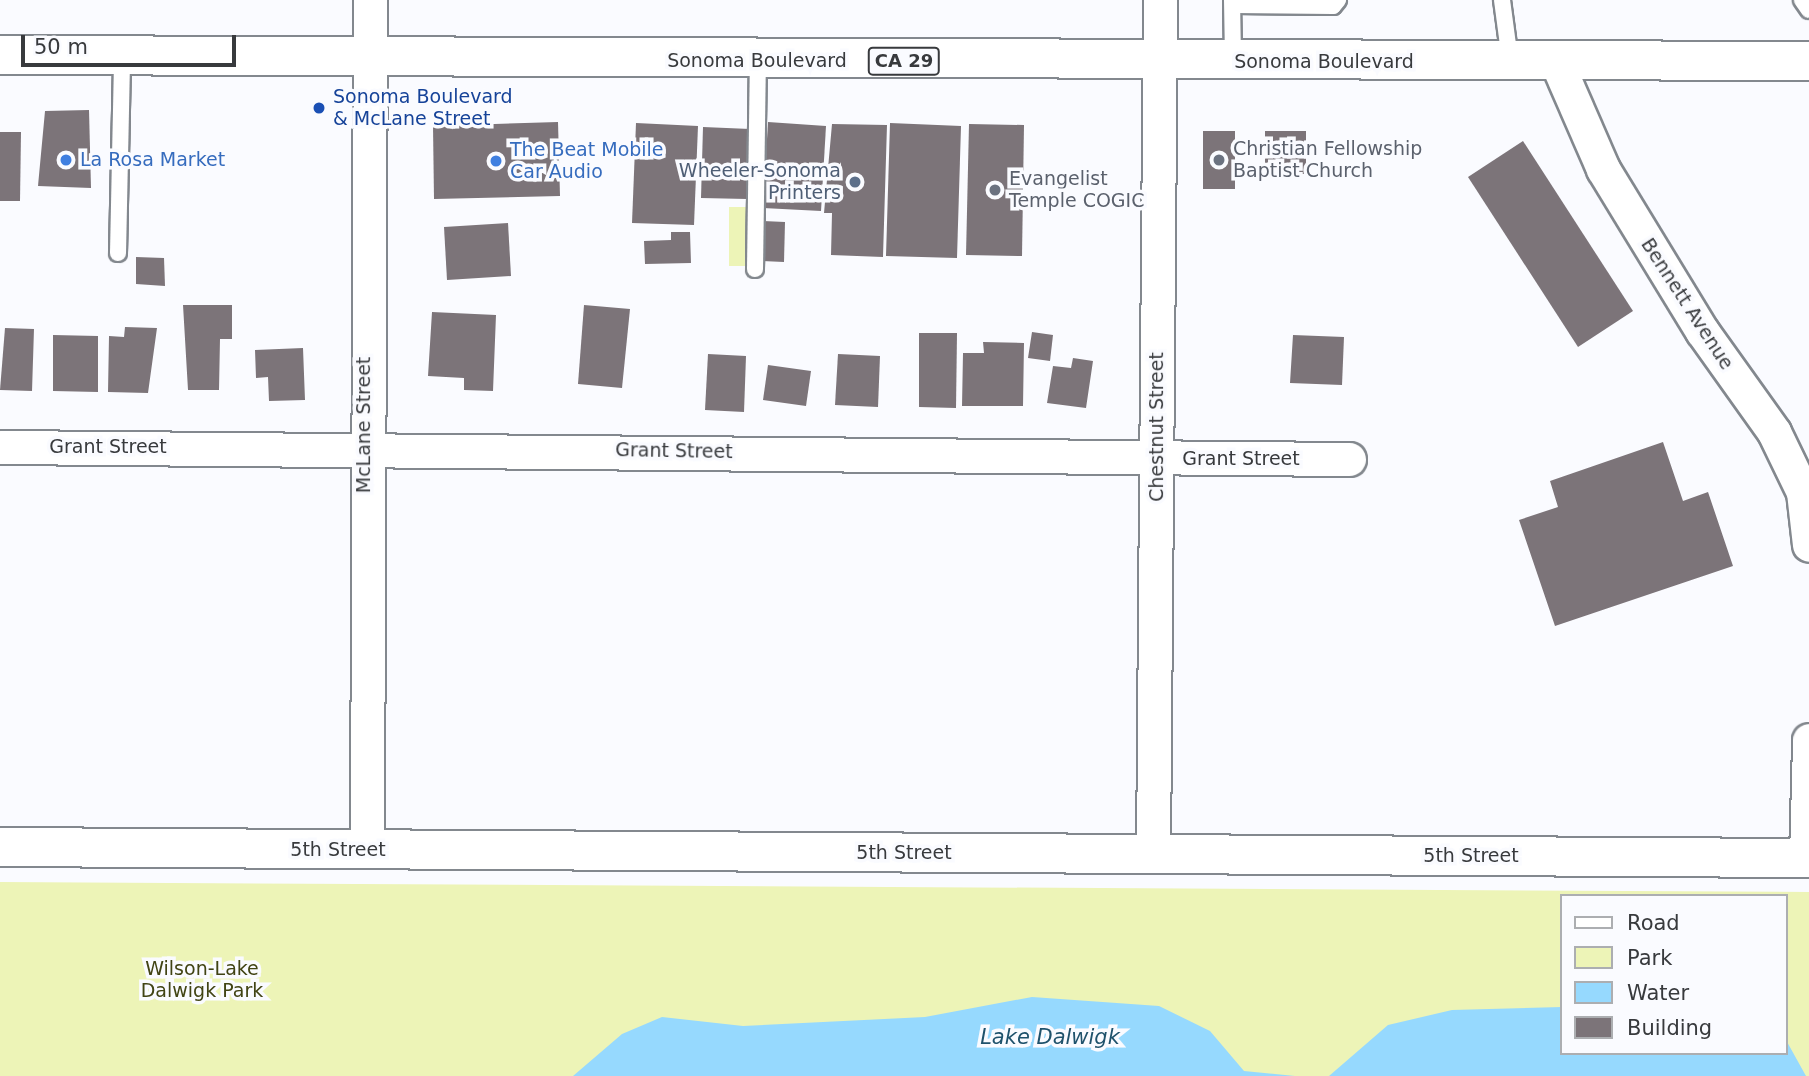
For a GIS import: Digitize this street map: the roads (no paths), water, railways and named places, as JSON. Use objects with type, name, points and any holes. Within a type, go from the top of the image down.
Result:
[{"type":"main road","name":"Sonoma Boulevard","points":[[0,55],[122,53],[758,61],[1809,61]]},
{"type":"main road","name":"5th Street","points":[[0,847],[1807,858]]},
{"type":"street","name":"McLane Street","points":[[367,850],[364,447],[370,0]]},
{"type":"street","name":"Chestnut Street","points":[[1153,855],[1160,0]]},
{"type":"street","name":"Bennett Avenue","points":[[1557,63],[1603,169],[1702,331],[1774,432],[1803,492],[1809,545]]},
{"type":"street","name":"Grant Street","points":[[0,447],[364,447],[1349,459]]},
{"type":"street","points":[[1807,858],[1809,740]]},
{"type":"lane","points":[[1233,62],[1234,3],[1333,6],[1338,0]]},
{"type":"lane","points":[[1502,0],[1510,63]]},
{"type":"lane","points":[[1802,0],[1809,10]]},
{"type":"lane","points":[[118,253],[122,53]]},
{"type":"lane","points":[[755,269],[758,61]]},
{"type":"water","name":"Lake Dalwigk","points":[[1032,997],[1159,1006],[1210,1031],[1244,1071],[1295,1076],[573,1076],[622,1034],[662,1017],[743,1026],[925,1017]]},
{"type":"water","points":[[1560,1007],[1560,1055],[1788,1055],[1788,1044],[1806,1076],[1329,1076],[1388,1025],[1452,1010]]},
{"type":"place","name":"Sonoma Boulevard & McLane Street","points":[[319,108]]},
{"type":"place","name":"La Rosa Market","points":[[66,160]]},
{"type":"place","name":"Christian Fellowship Baptist Church","points":[[1219,160]]},
{"type":"place","name":"The Beat Mobile Car Audio","points":[[496,161]]},
{"type":"place","name":"Wheeler-Sonoma Printers","points":[[855,182]]},
{"type":"place","name":"Evangelist Temple COGIC","points":[[995,190]]},
{"type":"park label","name":"Wilson-Lake Dalwigk Park","points":[[202,980]]}]
